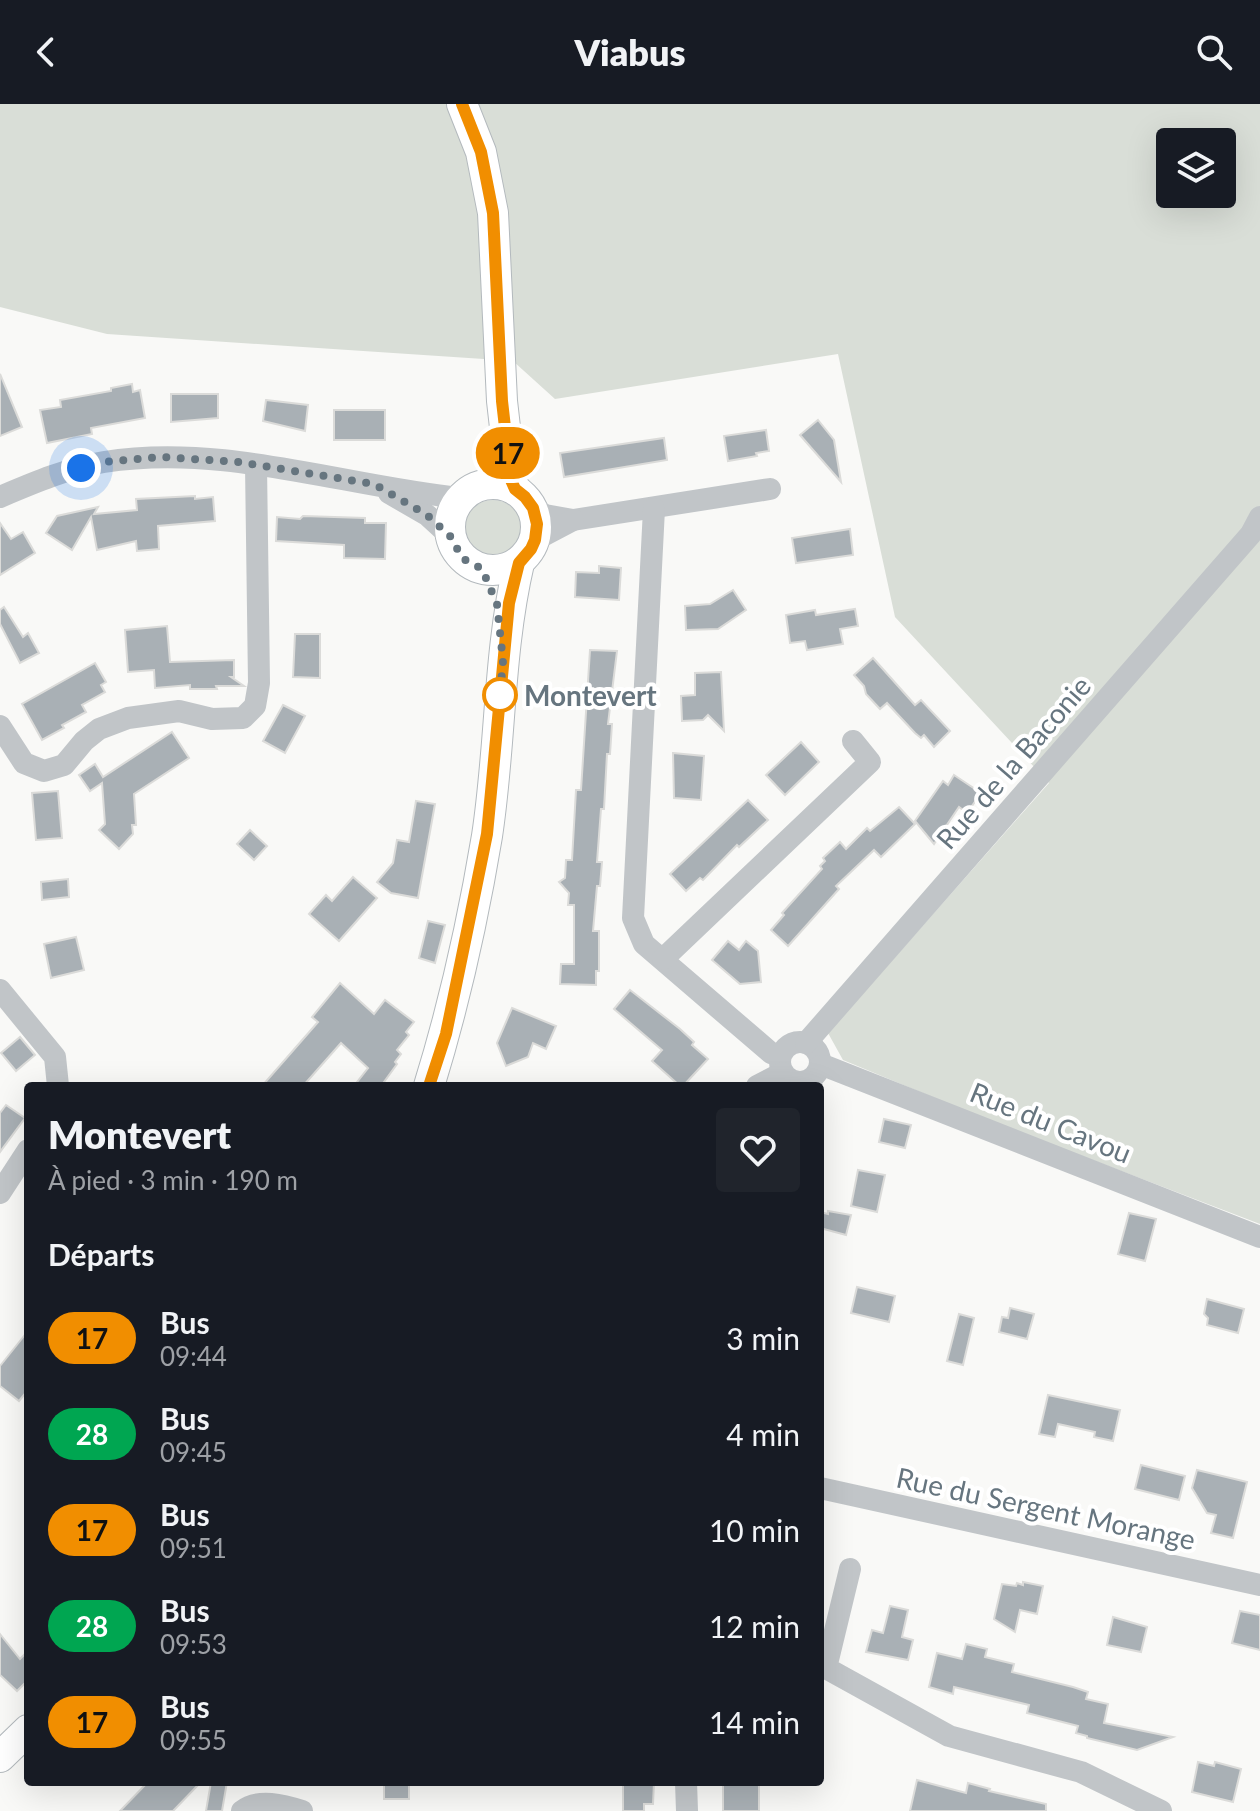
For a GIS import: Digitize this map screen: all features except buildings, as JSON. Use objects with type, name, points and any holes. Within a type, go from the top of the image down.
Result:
[{"type":"main road","points":[[430,1082],[446,1034],[487,834],[509,603],[537,524],[524,499],[504,418],[493,213],[481,152],[462,104]]},
{"type":"main road","points":[[504,418],[490,461],[453,510],[451,537],[462,558],[482,569],[507,569],[527,551]]},
{"type":"main road","points":[[469,492],[490,484],[524,499]]},
{"type":"main road","points":[[482,569],[497,604],[503,661]]},
{"type":"main road","points":[[0,1757],[24,1734]]},
{"type":"street","points":[[0,497],[40,480],[102,462],[162,457],[256,465],[374,484],[469,492]]},
{"type":"street","points":[[0,726],[24,763],[44,771],[64,765],[99,729],[128,718],[179,711],[212,719],[243,718],[255,706],[259,683],[256,465]]},
{"type":"street","points":[[374,484],[427,515],[451,537]]},
{"type":"street","points":[[524,499],[545,515],[573,520],[770,489]]},
{"type":"street","points":[[654,509],[633,918],[644,944],[771,1053],[781,1065],[791,1081],[812,1078],[816,1049],[806,1043],[793,1043],[781,1065],[762,1082]]},
{"type":"street","name":"Rue de la Baconie","points":[[806,1043],[1251,534],[1260,517]]},
{"type":"street","points":[[527,551],[573,520]]},
{"type":"street","points":[[663,959],[870,762],[853,741]]},
{"type":"street","points":[[0,990],[55,1057],[58,1082]]},
{"type":"street","name":"Rue du Cavou","points":[[812,1078],[828,1067],[1260,1237]]},
{"type":"street","points":[[0,1193],[24,1156]]},
{"type":"street","name":"Rue du Sergent Morange","points":[[824,1489],[1260,1585]]},
{"type":"street","points":[[824,1663],[850,1569]]},
{"type":"street","points":[[824,1668],[949,1736],[1081,1772],[1161,1811]]},
{"type":"street","points":[[686,1786],[687,1811]]},
{"type":"street","points":[[242,1811],[248,1807],[281,1803],[302,1811]]},
{"type":"shaded area","points":[[0,104],[1260,104],[1260,1224],[983,1118],[843,1060],[828,1033],[1049,783],[895,617],[838,354],[555,399],[513,361],[107,334],[0,307]]},
{"type":"shaded area","points":[[493,500],[514,508],[522,529],[514,550],[493,558],[472,550],[464,529],[472,508]]},
{"type":"bus line","name":"17","points":[[430,1082],[446,1034],[487,834],[509,603],[519,563],[531,549],[537,524],[533,508],[515,489],[511,480],[502,401],[493,213],[481,152],[462,104]]},
{"type":"place","name":"Montevert","points":[[500,695]]},
{"type":"route","points":[[81,468],[102,462],[162,457],[239,462],[374,484],[427,515],[451,537],[462,558],[482,569],[497,604],[503,661],[500,695]]}]
